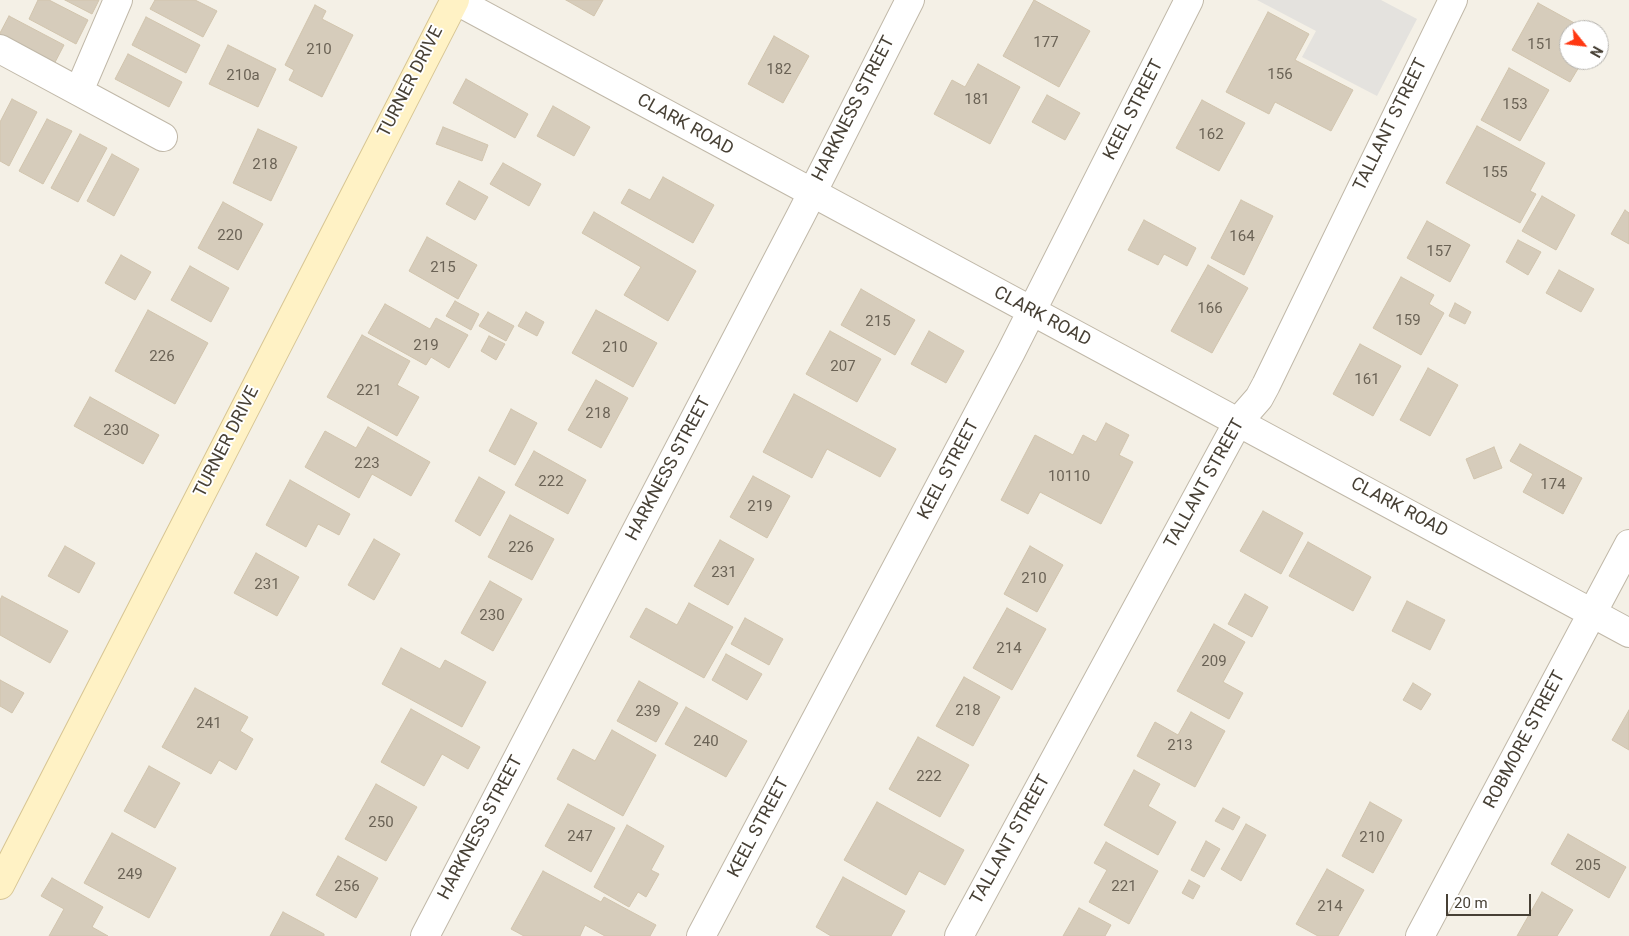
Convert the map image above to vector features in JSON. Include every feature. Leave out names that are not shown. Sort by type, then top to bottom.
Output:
[{"type":"street","points":[[79,91],[118,0]]},
{"type":"street","name":"CLARK ROAD","points":[[455,0],[811,194],[1629,633]]},
{"type":"street","name":"TURNER DRIVE","points":[[0,885],[442,21],[455,0]]},
{"type":"street","name":"HARKNESS STREET","points":[[425,936],[910,0]]},
{"type":"street","name":"KEEL STREET","points":[[701,936],[1032,312],[1189,0]]},
{"type":"street","name":"TALLANT STREET","points":[[959,936],[1238,422],[1259,398],[1266,385],[1453,0]]},
{"type":"street","points":[[0,49],[163,137]]},
{"type":"street","name":"ROBMORE STREET","points":[[1420,936],[1629,544]]},
{"type":"shaded area","points":[[1257,0],[1381,0],[1417,19],[1377,96],[1302,57],[1316,31]]},
{"type":"building","points":[[38,0],[49,0],[88,20],[76,44],[29,19]]},
{"type":"building","points":[[65,0],[99,0],[92,14]]},
{"type":"building","points":[[155,0],[195,0],[217,11],[203,37],[150,9]]},
{"type":"building","points":[[566,0],[603,0],[594,16]]},
{"type":"building","points":[[1034,0],[1090,31],[1059,87],[1003,56]]},
{"type":"building","points":[[1538,3],[1569,20],[1559,20],[1559,70],[1577,70],[1570,82],[1512,50]]},
{"type":"building","points":[[315,5],[326,11],[322,19],[353,35],[322,97],[289,80],[294,70],[285,65]]},
{"type":"building","points":[[1268,12],[1309,34],[1295,60],[1353,90],[1331,131],[1275,102],[1269,114],[1226,92]]},
{"type":"building","points":[[9,16],[64,45],[51,70],[0,44],[0,33]]},
{"type":"building","points":[[146,17],[200,45],[186,73],[132,45]]},
{"type":"building","points":[[774,36],[809,56],[783,103],[748,84]]},
{"type":"building","points":[[228,45],[276,69],[258,107],[209,84]]},
{"type":"building","points":[[128,54],[182,82],[169,107],[115,79]]},
{"type":"building","points":[[978,64],[1020,87],[990,144],[934,114],[952,80],[965,87]]},
{"type":"building","points":[[1509,68],[1549,90],[1520,141],[1481,120]]},
{"type":"building","points":[[466,79],[528,114],[515,138],[453,103]]},
{"type":"building","points":[[1047,95],[1080,113],[1065,140],[1032,122]]},
{"type":"building","points":[[12,99],[37,112],[9,166],[0,161],[0,122]]},
{"type":"building","points":[[1202,100],[1245,123],[1219,171],[1176,148]]},
{"type":"building","points":[[553,106],[590,127],[574,156],[537,136]]},
{"type":"building","points":[[47,119],[72,131],[43,184],[19,171]]},
{"type":"building","points":[[1477,126],[1545,163],[1530,191],[1536,194],[1520,223],[1446,183]]},
{"type":"building","points":[[443,127],[488,145],[482,161],[436,144]]},
{"type":"building","points":[[258,129],[297,147],[271,201],[233,183]]},
{"type":"building","points":[[80,134],[107,148],[78,202],[51,188]]},
{"type":"building","points":[[112,154],[139,169],[114,216],[87,201]]},
{"type":"building","points":[[503,163],[541,184],[529,206],[490,184]]},
{"type":"building","points":[[663,177],[714,205],[693,243],[621,203],[629,189],[650,200]]},
{"type":"building","points":[[459,181],[488,197],[475,220],[446,204]]},
{"type":"building","points":[[1542,196],[1575,215],[1556,250],[1522,231]]},
{"type":"building","points":[[1241,200],[1273,216],[1244,275],[1211,258]]},
{"type":"building","points":[[223,202],[263,224],[238,270],[198,248]]},
{"type":"building","points":[[1625,210],[1629,213],[1629,244],[1611,234]]},
{"type":"building","points":[[594,212],[696,271],[668,321],[624,295],[641,267],[582,233]]},
{"type":"building","points":[[1144,220],[1196,248],[1187,266],[1164,254],[1158,265],[1128,250]]},
{"type":"building","points":[[1427,221],[1470,245],[1450,282],[1407,258]]},
{"type":"building","points":[[427,237],[477,265],[458,299],[409,271]]},
{"type":"building","points":[[1518,240],[1541,252],[1528,275],[1506,262]]},
{"type":"building","points":[[121,255],[151,272],[135,300],[105,283]]},
{"type":"building","points":[[1208,265],[1248,288],[1212,353],[1171,331]]},
{"type":"building","points":[[190,266],[229,288],[211,322],[171,300]]},
{"type":"building","points":[[1559,270],[1594,289],[1581,312],[1546,293]]},
{"type":"building","points":[[1401,277],[1434,295],[1429,304],[1444,313],[1421,355],[1373,328]]},
{"type":"building","points":[[861,289],[915,320],[895,355],[841,325]]},
{"type":"building","points":[[455,301],[479,314],[471,330],[446,316]]},
{"type":"building","points":[[1455,303],[1471,312],[1465,324],[1449,316]]},
{"type":"building","points":[[385,304],[430,329],[436,318],[468,335],[449,368],[431,357],[426,365],[368,333]]},
{"type":"building","points":[[148,310],[208,343],[175,404],[115,371]]},
{"type":"building","points":[[596,310],[657,343],[633,387],[572,353]]},
{"type":"building","points":[[488,312],[514,326],[506,341],[479,326]]},
{"type":"building","points":[[526,312],[544,322],[537,336],[518,326]]},
{"type":"building","points":[[830,331],[881,359],[857,402],[806,374]]},
{"type":"building","points":[[929,331],[964,351],[946,383],[911,364]]},
{"type":"building","points":[[362,335],[410,361],[397,385],[419,397],[397,436],[327,397]]},
{"type":"building","points":[[489,336],[505,344],[496,360],[481,351]]},
{"type":"building","points":[[1360,344],[1401,366],[1373,416],[1333,394]]},
{"type":"building","points":[[1428,368],[1458,385],[1430,436],[1400,420]]},
{"type":"building","points":[[596,380],[628,398],[601,448],[568,430]]},
{"type":"building","points":[[794,394],[896,449],[880,477],[827,449],[812,478],[763,452]]},
{"type":"building","points":[[90,397],[159,435],[143,464],[74,426]]},
{"type":"building","points":[[511,409],[537,423],[515,465],[489,451]]},
{"type":"building","points":[[1106,423],[1129,435],[1119,455],[1133,462],[1101,524],[1040,492],[1028,514],[1001,500],[1035,435],[1073,455],[1083,435],[1096,442]]},
{"type":"building","points":[[368,427],[430,462],[411,496],[372,474],[359,498],[305,467],[325,431],[356,448]]},
{"type":"building","points":[[1520,444],[1582,478],[1563,514],[1523,492],[1533,474],[1510,461]]},
{"type":"building","points":[[1494,447],[1502,468],[1474,479],[1466,459]]},
{"type":"building","points":[[534,451],[586,480],[568,514],[515,485]]},
{"type":"building","points":[[753,476],[790,496],[767,538],[730,517]]},
{"type":"building","points":[[479,477],[505,492],[480,536],[455,521]]},
{"type":"building","points":[[290,480],[350,514],[339,535],[318,524],[306,547],[266,525]]},
{"type":"building","points":[[1263,511],[1303,533],[1281,574],[1240,551]]},
{"type":"building","points":[[510,515],[554,539],[532,580],[488,557]]},
{"type":"building","points":[[374,539],[400,554],[374,600],[348,585]]},
{"type":"building","points":[[720,540],[754,559],[728,605],[694,586]]},
{"type":"building","points":[[1308,542],[1371,577],[1353,611],[1289,576]]},
{"type":"building","points":[[65,546],[95,563],[79,593],[48,576]]},
{"type":"building","points":[[1030,546],[1063,565],[1037,612],[1004,594]]},
{"type":"building","points":[[256,553],[299,577],[277,616],[234,593]]},
{"type":"building","points":[[490,581],[522,599],[493,651],[461,633]]},
{"type":"building","points":[[1245,594],[1268,607],[1252,637],[1228,624]]},
{"type":"building","points":[[2,596],[68,631],[50,663],[0,635],[0,600]]},
{"type":"building","points":[[1407,601],[1445,620],[1430,650],[1392,631]]},
{"type":"building","points":[[689,603],[733,627],[704,678],[630,637],[646,608],[677,625]]},
{"type":"building","points":[[1007,608],[1046,629],[1012,690],[973,668]]},
{"type":"building","points":[[745,618],[783,639],[769,665],[731,644]]},
{"type":"building","points":[[1214,624],[1245,642],[1223,682],[1243,693],[1229,719],[1177,691]]},
{"type":"building","points":[[401,648],[440,669],[445,660],[486,682],[462,727],[382,684]]},
{"type":"building","points":[[726,654],[762,674],[747,700],[712,680]]},
{"type":"building","points":[[964,677],[1000,697],[973,746],[936,726]]},
{"type":"building","points":[[0,680],[24,693],[12,713],[0,706]]},
{"type":"building","points":[[639,681],[678,703],[656,742],[617,721]]},
{"type":"building","points":[[1413,683],[1431,694],[1421,710],[1403,700]]},
{"type":"building","points":[[195,688],[248,717],[240,731],[253,739],[236,770],[219,760],[211,774],[162,747]]},
{"type":"building","points":[[686,707],[747,741],[726,777],[665,744]]},
{"type":"building","points":[[411,709],[480,747],[468,769],[442,754],[424,786],[381,762]]},
{"type":"building","points":[[1629,710],[1629,750],[1612,740]]},
{"type":"building","points":[[1191,712],[1225,731],[1195,787],[1137,756],[1155,722],[1178,735]]},
{"type":"building","points":[[612,730],[656,755],[623,816],[557,779],[573,749],[595,761]]},
{"type":"building","points":[[918,737],[969,765],[940,817],[889,789]]},
{"type":"building","points":[[149,766],[180,783],[155,828],[124,811]]},
{"type":"building","points":[[1134,770],[1160,784],[1148,806],[1176,822],[1158,855],[1104,825]]},
{"type":"building","points":[[376,784],[417,807],[386,861],[345,839]]},
{"type":"building","points":[[877,802],[964,850],[945,885],[919,871],[906,895],[844,860]]},
{"type":"building","points":[[1370,802],[1402,820],[1373,873],[1342,856]]},
{"type":"building","points":[[568,804],[615,828],[591,872],[545,846]]},
{"type":"building","points":[[1223,808],[1240,817],[1233,830],[1215,821]]},
{"type":"building","points":[[1246,824],[1266,835],[1241,881],[1221,869]]},
{"type":"building","points":[[627,825],[664,846],[651,870],[659,874],[646,897],[638,892],[629,907],[594,887]]},
{"type":"building","points":[[112,833],[176,868],[149,918],[84,883]]},
{"type":"building","points":[[1568,834],[1626,867],[1609,898],[1551,864]]},
{"type":"building","points":[[1206,841],[1220,849],[1204,877],[1191,870]]},
{"type":"building","points":[[1106,842],[1158,871],[1129,924],[1089,902],[1107,870],[1094,863]]},
{"type":"building","points":[[338,856],[378,878],[356,918],[316,895]]},
{"type":"building","points":[[1327,869],[1364,890],[1338,936],[1318,936],[1296,924]]},
{"type":"building","points":[[543,871],[601,902],[604,897],[656,925],[650,936],[605,936],[585,925],[580,936],[524,936],[511,929]]},
{"type":"building","points":[[843,877],[905,911],[891,936],[831,936],[816,927]]},
{"type":"building","points":[[52,878],[103,907],[92,927],[108,936],[49,936],[64,909],[41,896]]},
{"type":"building","points":[[1189,880],[1200,886],[1193,899],[1182,893]]},
{"type":"building","points":[[1542,892],[1573,910],[1557,936],[1517,936]]},
{"type":"building","points":[[1079,908],[1111,925],[1105,936],[1063,936]]},
{"type":"building","points":[[283,912],[324,934],[324,936],[270,936]]}]
